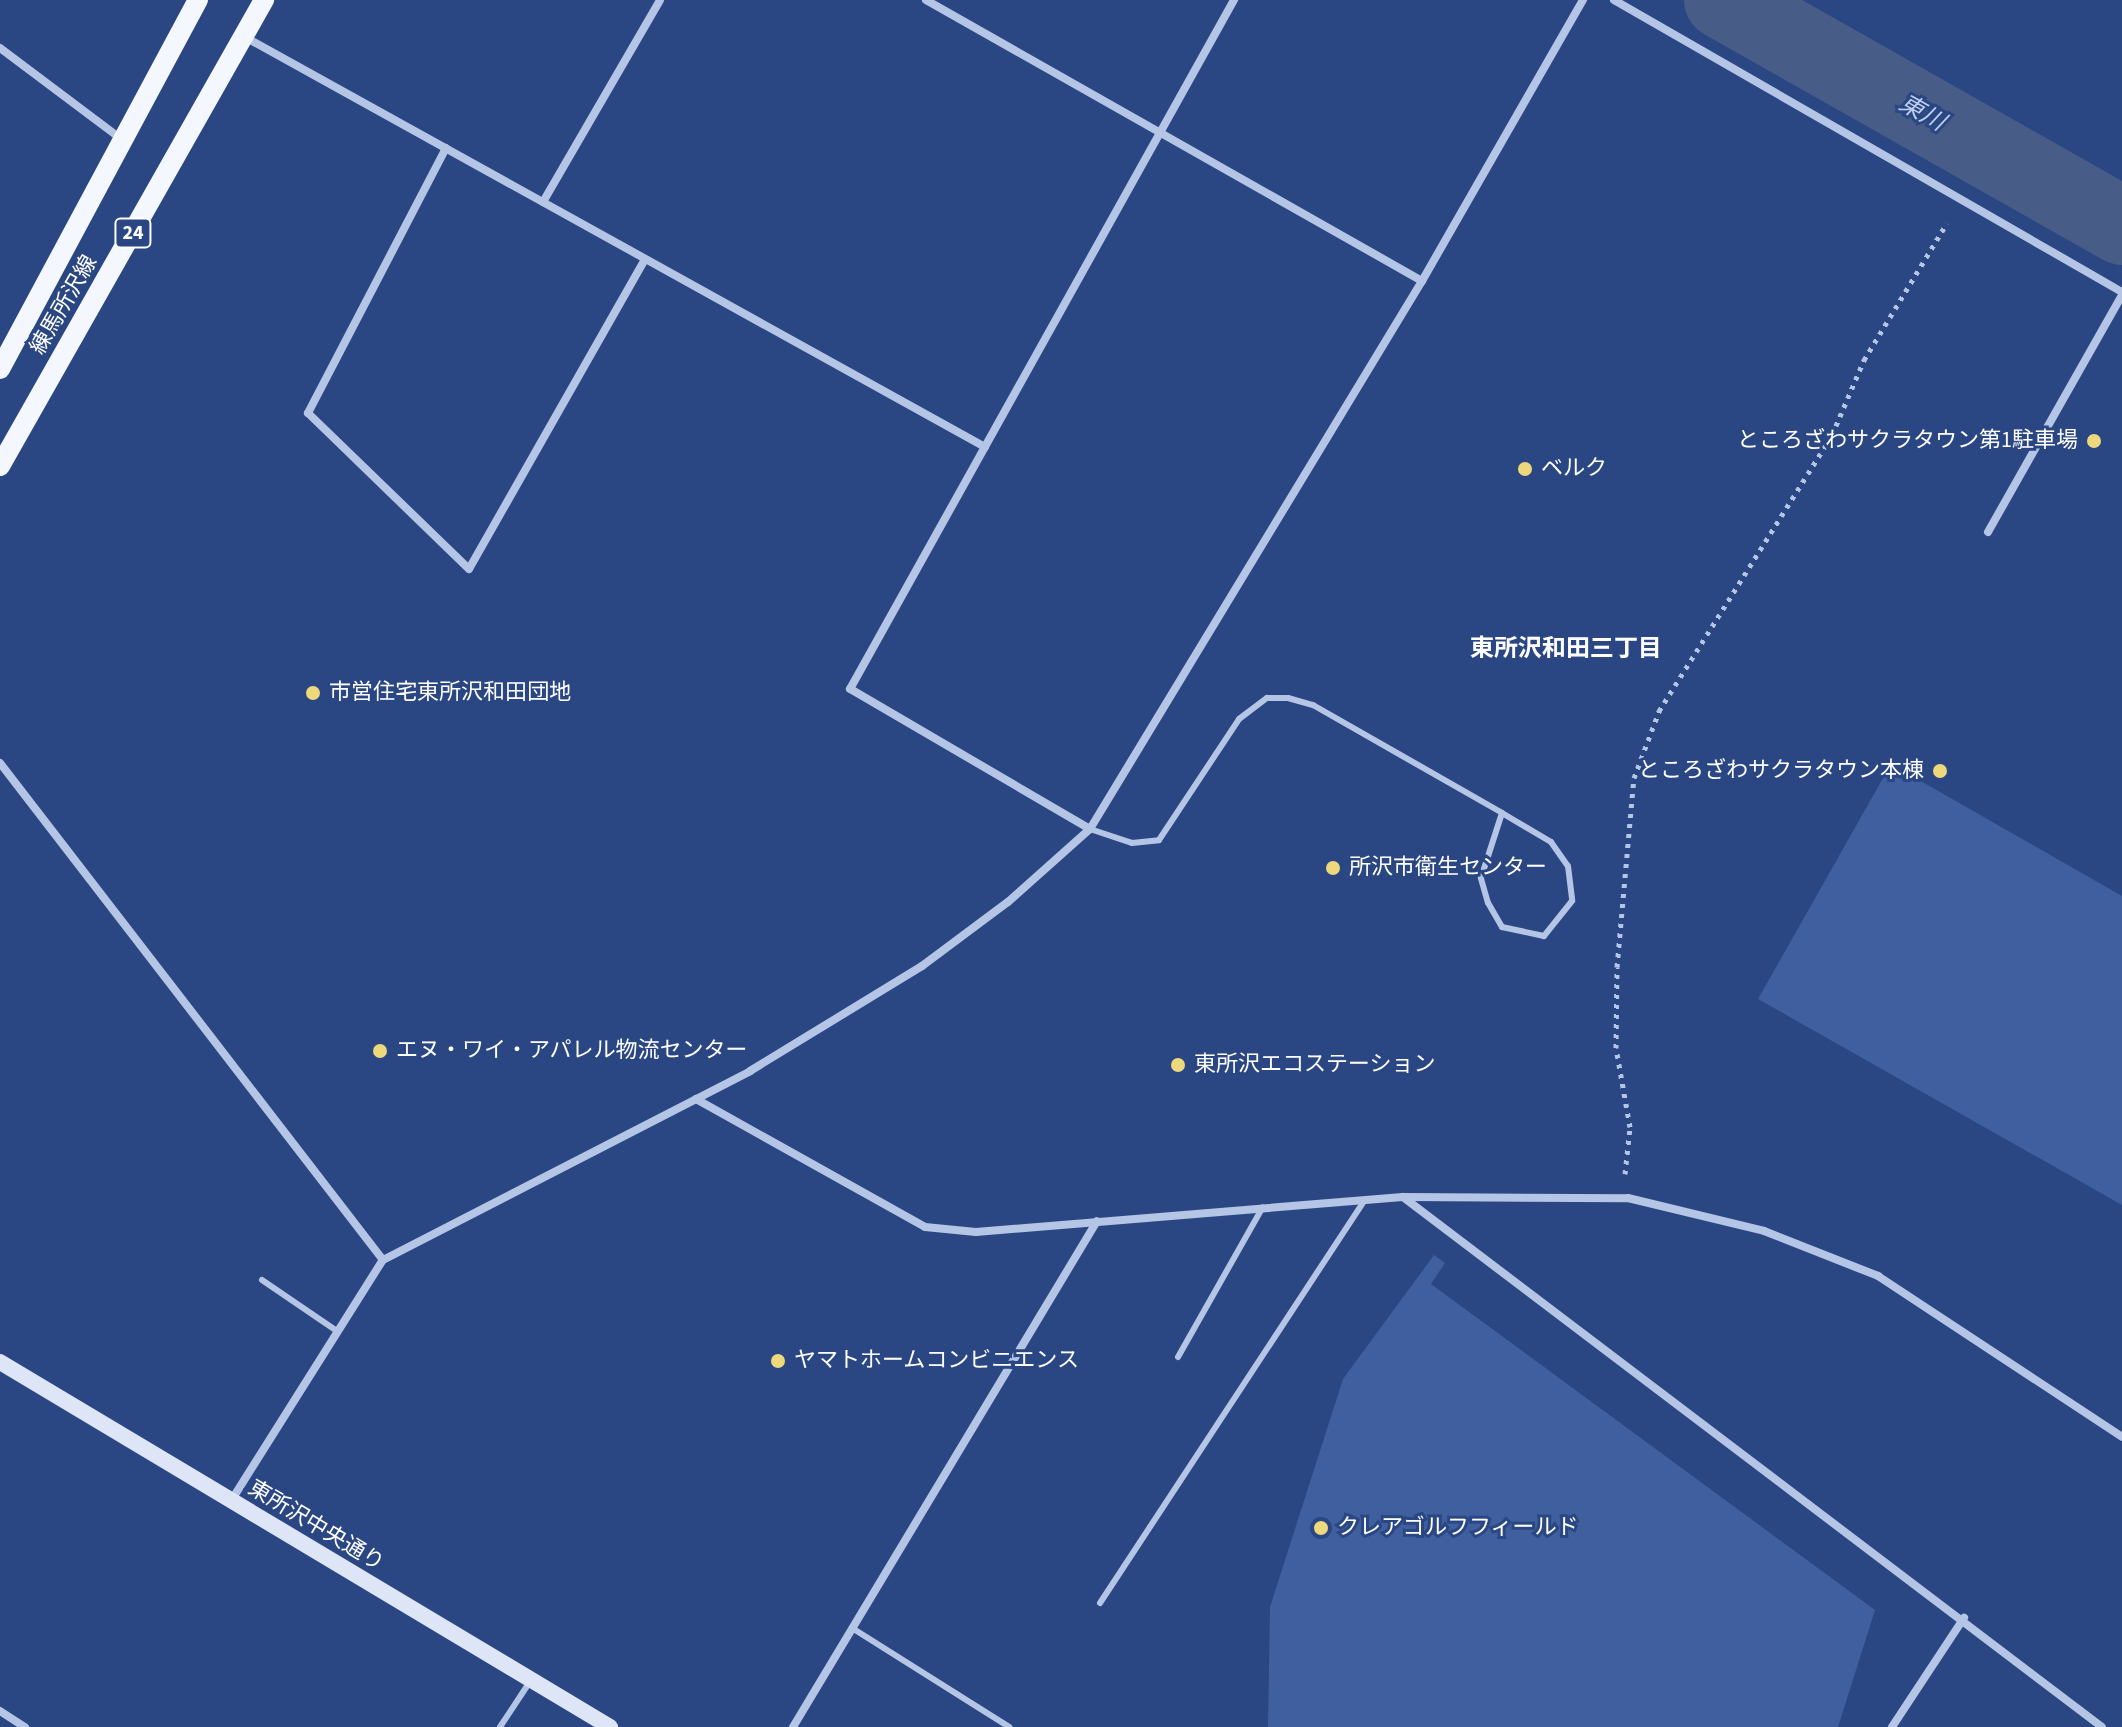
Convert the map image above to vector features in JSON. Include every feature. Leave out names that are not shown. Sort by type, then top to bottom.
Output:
[{"type":"main road","name":"練馬所沢線","points":[[2,362],[198,0]]},
{"type":"main road","name":"練馬所沢線","points":[[0,466],[264,0]]},
{"type":"street","points":[[543,202],[660,0]]},
{"type":"street","points":[[926,0],[1422,281]]},
{"type":"street","points":[[1090,829],[850,689],[1234,0]]},
{"type":"street","points":[[231,1501],[383,1260],[696,1099],[922,966],[1008,902],[1090,829],[1422,281],[1583,0]]},
{"type":"street","points":[[1614,0],[1963,198],[2122,294],[1988,532]]},
{"type":"street","points":[[244,37],[985,447]]},
{"type":"street","points":[[0,48],[121,139]]},
{"type":"street","points":[[446,148],[308,413],[469,569],[645,259]]},
{"type":"street","points":[[0,763],[383,1260]]},
{"type":"street","points":[[696,1099],[925,1227],[976,1232],[1403,1197],[1617,1198],[1764,1231],[1878,1276],[2122,1437]]},
{"type":"street","points":[[1403,1197],[1964,1618],[2102,1727]]},
{"type":"street","points":[[793,1727],[1097,1221]]},
{"type":"street","name":"東所沢中央通り","points":[[0,1362],[610,1727]]},
{"type":"street","points":[[1892,1727],[1964,1618]]},
{"type":"street","points":[[0,1711],[25,1727]]},
{"type":"lane","points":[[1090,829],[1132,843],[1159,840],[1239,719],[1267,698],[1313,705],[1502,813],[1551,842],[1568,866],[1572,901],[1544,936],[1502,927],[1488,903],[1481,878],[1502,813]]},
{"type":"lane","points":[[1100,1603],[1365,1199]]},
{"type":"lane","points":[[1178,1357],[1263,1207]]},
{"type":"lane","points":[[262,1280],[337,1331]]},
{"type":"lane","points":[[852,1628],[1009,1727]]},
{"type":"lane","points":[[500,1727],[531,1680]]},
{"type":"path","points":[[1617,1198],[1630,1127],[1616,1048],[1617,967],[1634,778],[1659,711],[1832,435],[1864,360],[1963,198]]},
{"type":"shaded area","points":[[1891,764],[2122,896],[2122,1205],[1758,999]]},
{"type":"shaded area","points":[[1434,1255],[1445,1263],[1431,1284],[1875,1610],[1838,1727],[1268,1727],[1270,1607],[1343,1379]]},
{"type":"waterway","name":"東川","points":[[1723,0],[2122,226]]},
{"type":"place","name":"ところざわサクラタウン第1駐車場","points":[[2094,441]]},
{"type":"place","name":"ベルク","points":[[1525,469]]},
{"type":"place","name":"市営住宅東所沢和田団地","points":[[313,693]]},
{"type":"place","name":"ところざわサクラタウン本棟","points":[[1940,771]]},
{"type":"place","name":"所沢市衛生センター","points":[[1333,868]]},
{"type":"place","name":"エヌ・ワイ・アパレル物流センター","points":[[380,1051]]},
{"type":"place","name":"東所沢エコステーション","points":[[1178,1065]]},
{"type":"place","name":"ヤマトホームコンビニエンス","points":[[778,1361]]},
{"type":"place","name":"クレアゴルフフィールド","points":[[1321,1528]]},
{"type":"district","name":"東所沢和田三丁目","points":[[1566,649]]}]
